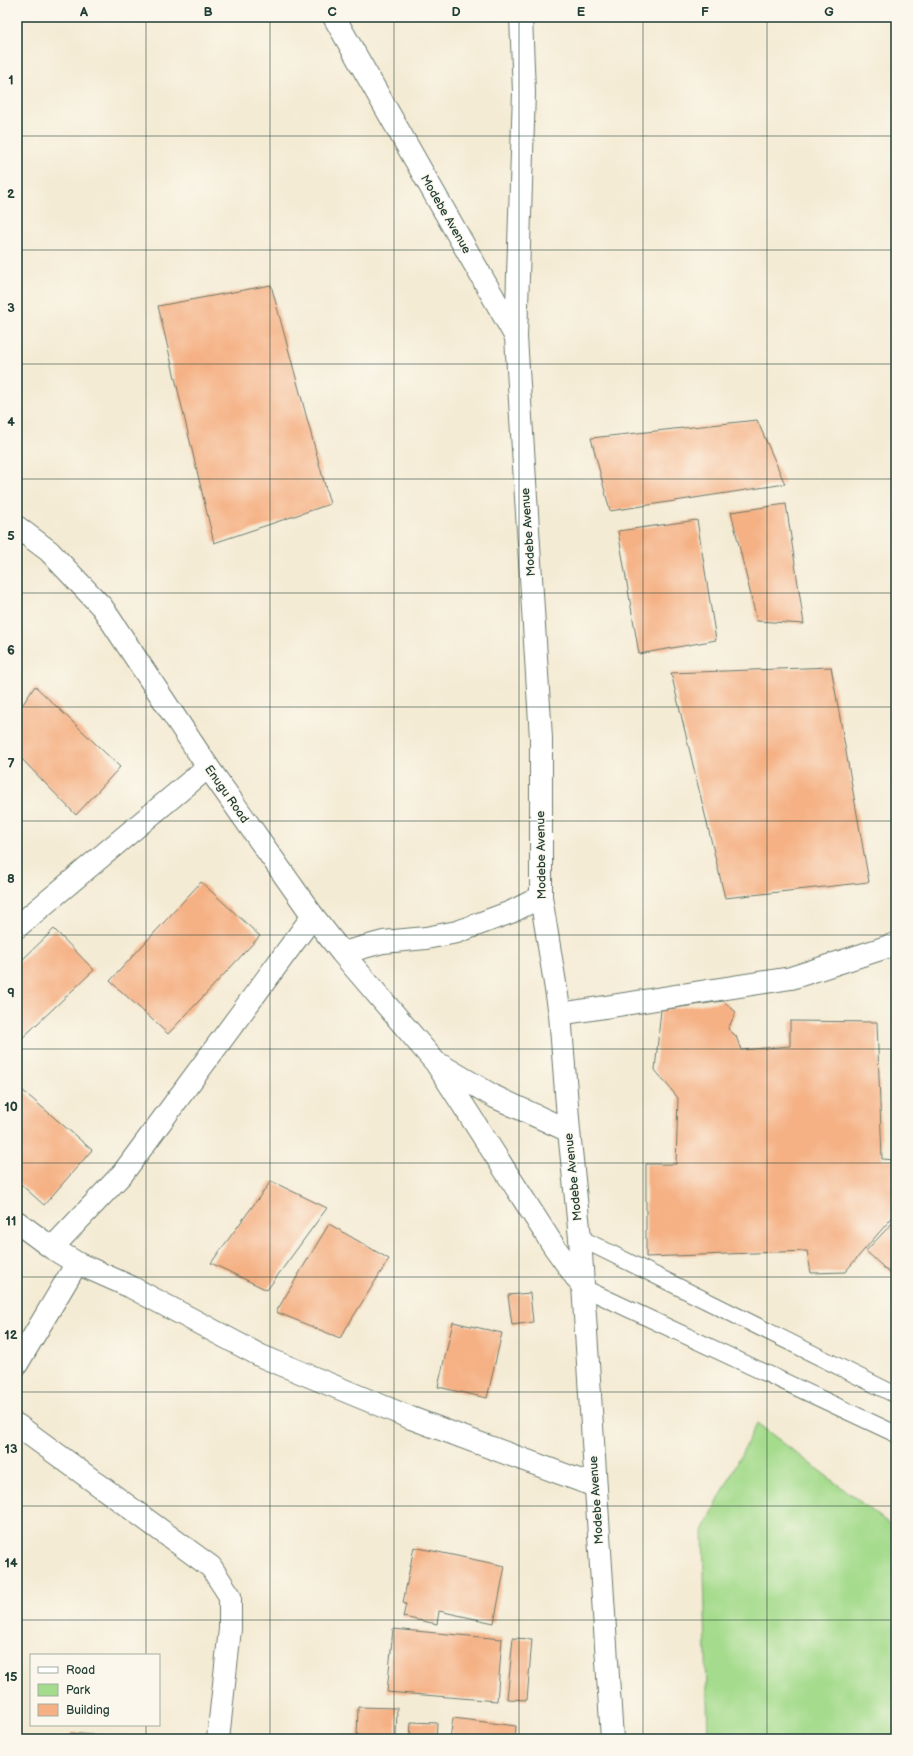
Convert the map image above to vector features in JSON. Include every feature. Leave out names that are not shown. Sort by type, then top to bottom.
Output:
[{"type":"street","name":"Modebe Avenue","points":[[334,17],[516,337],[540,738],[541,897],[560,1014],[569,1131],[580,1238],[612,1739]]},
{"type":"street","points":[[516,337],[524,92],[521,17]]},
{"type":"street","name":"Enugu Road","points":[[17,527],[49,551],[102,607],[208,767],[313,916],[436,1062]]},
{"type":"street","points":[[17,927],[208,767]]},
{"type":"street","points":[[342,952],[383,942],[426,938],[457,932],[511,912],[541,897]]},
{"type":"street","points":[[52,1248],[123,1173],[313,916]]},
{"type":"street","points":[[560,1014],[790,978],[896,944]]},
{"type":"street","points":[[436,1062],[495,1097],[569,1131]]},
{"type":"street","points":[[436,1062],[553,1245],[584,1288]]},
{"type":"street","points":[[17,1222],[52,1248],[77,1263],[131,1287],[262,1356],[411,1418],[595,1486]]},
{"type":"street","points":[[17,1364],[77,1263]]},
{"type":"street","points":[[17,1425],[211,1567],[230,1596],[230,1629],[218,1739]]},
{"type":"lane","points":[[580,1238],[896,1395]]},
{"type":"lane","points":[[584,1288],[896,1434]]},
{"type":"green space","points":[[757,1423],[896,1529],[896,1739],[708,1739],[703,1531]]},
{"type":"building","points":[[271,285],[330,504],[214,543],[158,306]]},
{"type":"building","points":[[757,420],[785,484],[610,511],[591,438]]},
{"type":"building","points":[[786,504],[804,624],[757,621],[731,512]]},
{"type":"building","points":[[697,520],[716,640],[639,654],[618,531]]},
{"type":"building","points":[[831,667],[869,882],[725,898],[671,673]]},
{"type":"building","points":[[35,686],[120,767],[76,815],[17,754],[17,713]]},
{"type":"building","points":[[201,882],[260,936],[168,1034],[110,981]]},
{"type":"building","points":[[54,929],[94,970],[17,1043],[17,965]]},
{"type":"building","points":[[723,1001],[736,1012],[728,1029],[736,1036],[741,1050],[790,1046],[790,1021],[877,1022],[882,1159],[896,1160],[896,1213],[845,1272],[811,1273],[807,1251],[646,1257],[646,1164],[676,1164],[678,1098],[655,1070],[661,1010]]},
{"type":"building","points":[[22,1090],[92,1150],[44,1205],[17,1181],[17,1096]]},
{"type":"building","points":[[271,1181],[327,1208],[267,1290],[211,1263]]},
{"type":"building","points":[[896,1219],[896,1279],[866,1251]]},
{"type":"building","points":[[329,1224],[389,1259],[340,1338],[276,1312]]},
{"type":"building","points":[[530,1293],[533,1322],[512,1325],[508,1295]]},
{"type":"building","points":[[453,1322],[502,1333],[487,1398],[438,1387]]},
{"type":"building","points":[[414,1547],[505,1566],[494,1623],[439,1611],[437,1624],[403,1617],[406,1604],[403,1603]]},
{"type":"building","points":[[393,1629],[502,1639],[497,1701],[387,1692]]},
{"type":"building","points":[[513,1638],[532,1639],[527,1700],[507,1699]]},
{"type":"building","points":[[358,1707],[397,1708],[396,1739],[357,1739]]},
{"type":"building","points":[[453,1718],[516,1726],[515,1739],[450,1739]]},
{"type":"building","points":[[411,1722],[437,1723],[436,1739],[410,1739]]},
{"type":"building","points":[[71,1733],[127,1738],[127,1739],[70,1739]]}]
